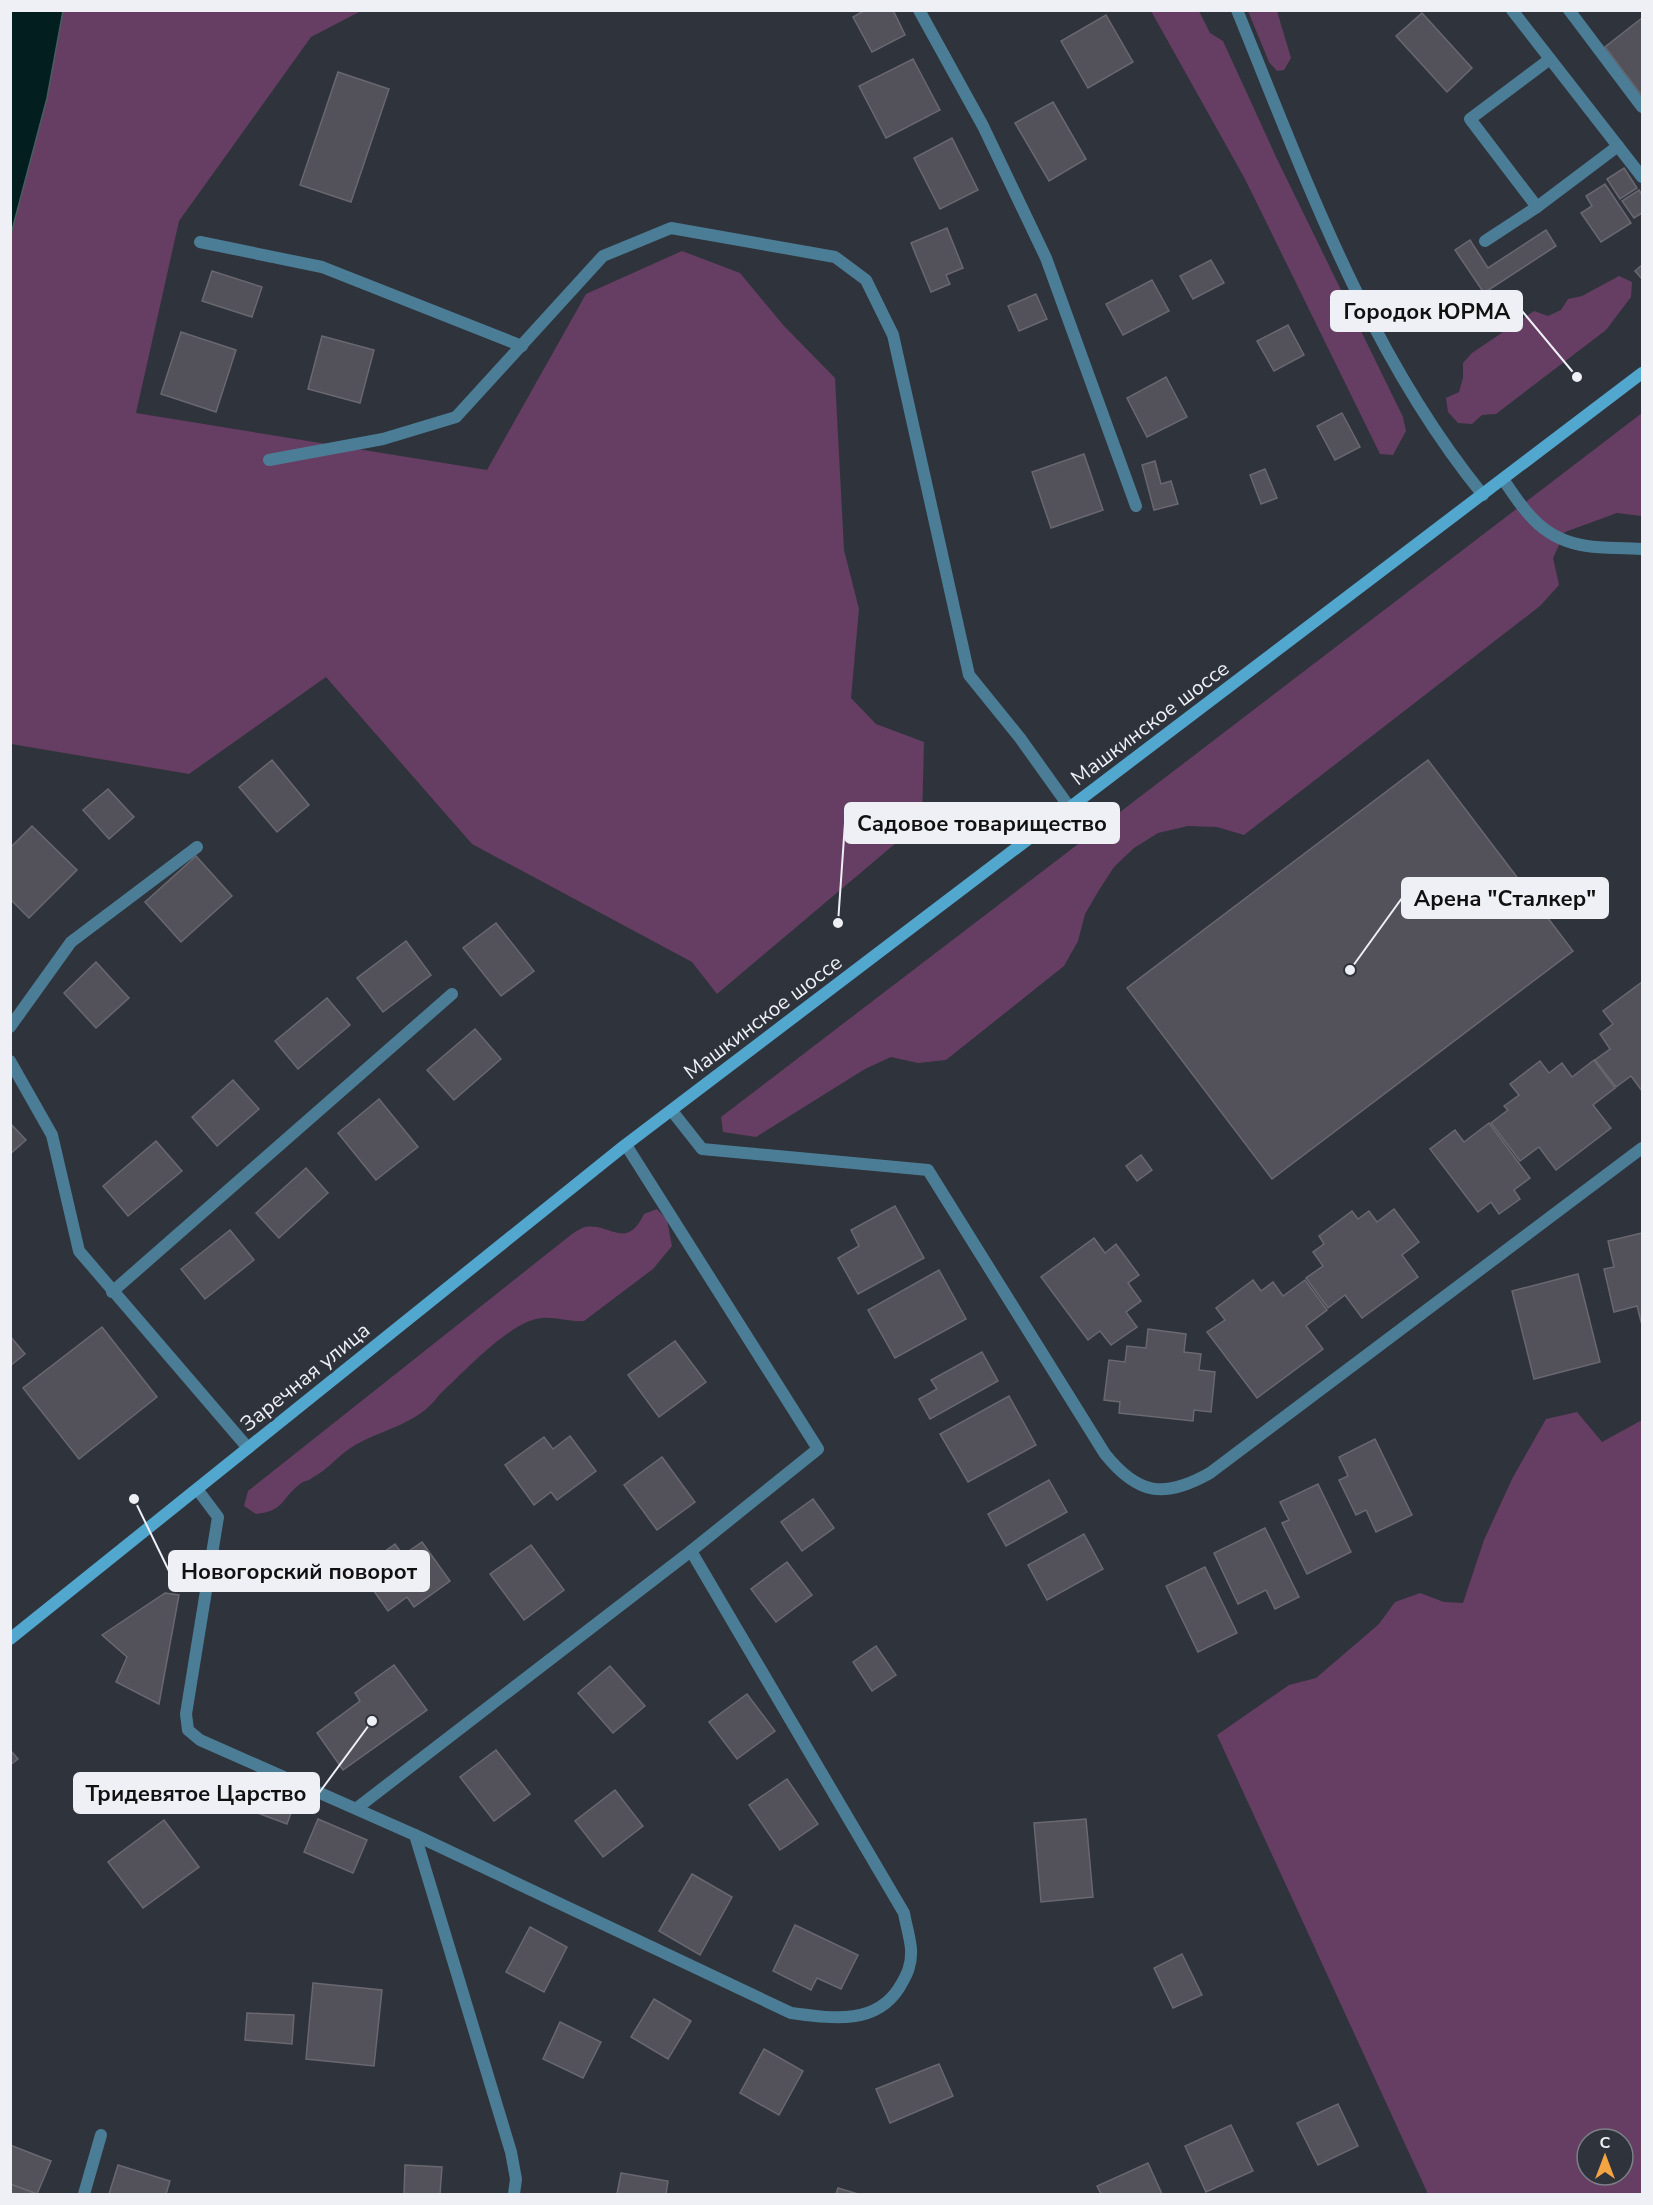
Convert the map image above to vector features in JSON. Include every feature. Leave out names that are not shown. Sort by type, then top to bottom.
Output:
[{"type":"main road","name":"Машкинское шоссе","points":[[625,1145],[1642,373]]},
{"type":"main road","name":"Заречная улица","points":[[10,1639],[625,1145]]},
{"type":"street","points":[[919,10],[983,126],[1046,258],[1136,506]]},
{"type":"street","points":[[1237,10],[1331,235],[1370,320],[1453,458],[1483,495]]},
{"type":"street","points":[[1512,10],[1642,177]]},
{"type":"street","points":[[1569,10],[1642,107]]},
{"type":"street","points":[[1537,207],[1470,119],[1550,58]]},
{"type":"street","points":[[1485,241],[1537,207],[1618,146]]},
{"type":"street","points":[[269,460],[383,439],[456,417],[603,256],[671,228],[834,257],[866,280],[893,335],[969,675],[1020,738],[1070,808]]},
{"type":"street","points":[[200,242],[322,267],[522,346]]},
{"type":"street","points":[[1503,479],[1531,520],[1549,534],[1585,546],[1642,549]]},
{"type":"street","points":[[10,1027],[70,942],[197,847]]},
{"type":"street","points":[[112,1292],[452,994]]},
{"type":"street","points":[[10,1061],[52,1135],[79,1251],[248,1448]]},
{"type":"street","points":[[672,1111],[702,1149],[928,1170],[1105,1454],[1120,1473],[1137,1486],[1159,1489],[1188,1486],[1210,1473],[1642,1148]]},
{"type":"street","points":[[357,1808],[691,1551],[818,1449],[625,1145]]},
{"type":"street","points":[[198,1489],[218,1517],[186,1714],[188,1730],[200,1740],[415,1834],[791,2013],[838,2019],[873,2012],[890,2001],[910,1972],[911,1950],[904,1913],[691,1551]]},
{"type":"street","points":[[415,1834],[511,2152],[516,2179],[514,2194]]},
{"type":"street","points":[[84,2194],[101,2135]]},
{"type":"shaded area","points":[[11,10],[63,11],[47,98],[11,234]]},
{"type":"shaded area","points":[[63,11],[359,12],[311,37],[179,221],[136,413],[487,470],[586,294],[682,251],[740,273],[784,326],[835,378],[844,550],[859,609],[851,698],[876,724],[924,742],[922,821],[717,994],[692,962],[472,844],[326,677],[189,774],[11,744],[11,234],[47,98]]},
{"type":"shaded area","points":[[1151,11],[1199,11],[1210,33],[1223,41],[1277,159],[1403,417],[1406,431],[1393,455],[1380,454],[1245,179]]},
{"type":"shaded area","points":[[1248,11],[1277,11],[1291,58],[1284,70],[1277,71],[1269,62]]},
{"type":"shaded area","points":[[1619,276],[1632,282],[1631,297],[1606,330],[1496,414],[1482,415],[1472,424],[1458,423],[1448,412],[1446,398],[1459,392],[1463,378],[1463,363],[1472,353],[1534,311],[1548,316],[1561,310],[1568,299],[1582,296]]},
{"type":"shaded area","points":[[1642,413],[1642,516],[1617,513],[1565,532],[1553,558],[1559,585],[1540,606],[1244,835],[1217,827],[1188,826],[1158,833],[1134,848],[1114,867],[1099,890],[1085,914],[1078,941],[1064,966],[946,1060],[918,1063],[891,1057],[865,1069],[756,1137],[723,1132],[721,1117]]},
{"type":"shaded area","points":[[657,1209],[667,1220],[672,1246],[653,1269],[584,1321],[542,1318],[516,1328],[488,1349],[421,1413],[351,1448],[318,1474],[300,1484],[272,1510],[256,1514],[244,1506],[248,1491],[572,1234],[583,1228],[594,1227],[618,1233],[631,1231],[644,1214]]},
{"type":"shaded area","points":[[1577,1412],[1602,1442],[1642,1420],[1642,2194],[1428,2194],[1217,1735],[1289,1685],[1316,1678],[1379,1624],[1395,1602],[1420,1593],[1444,1602],[1463,1603],[1484,1540],[1513,1477],[1546,1419]]},
{"type":"building","points":[[865,10],[893,10],[905,35],[872,52],[853,17]]},
{"type":"building","points":[[1422,13],[1472,68],[1447,92],[1396,36]]},
{"type":"building","points":[[1106,15],[1133,62],[1088,88],[1061,41]]},
{"type":"building","points":[[1642,18],[1642,96],[1605,47]]},
{"type":"building","points":[[913,59],[940,110],[886,138],[859,86]]},
{"type":"building","points":[[338,72],[389,89],[351,202],[300,185]]},
{"type":"building","points":[[1053,102],[1086,159],[1049,181],[1015,123]]},
{"type":"building","points":[[952,138],[978,190],[940,209],[914,158]]},
{"type":"building","points":[[1624,168],[1637,188],[1620,199],[1607,179]]},
{"type":"building","points":[[1605,184],[1631,223],[1601,242],[1581,213],[1592,206],[1586,196]]},
{"type":"building","points":[[1639,190],[1642,195],[1642,213],[1634,218],[1622,201]]},
{"type":"building","points":[[947,228],[963,268],[946,275],[950,284],[931,292],[911,243]]},
{"type":"building","points":[[1546,230],[1556,246],[1484,293],[1455,250],[1470,240],[1488,268]]},
{"type":"building","points":[[1211,260],[1224,283],[1193,299],[1180,276]]},
{"type":"building","points":[[1642,265],[1642,279],[1635,271]]},
{"type":"building","points":[[212,271],[262,287],[252,317],[202,301]]},
{"type":"building","points":[[1152,280],[1169,311],[1123,335],[1106,304]]},
{"type":"building","points":[[1036,294],[1047,319],[1019,331],[1008,306]]},
{"type":"building","points":[[1288,325],[1304,355],[1274,371],[1257,341]]},
{"type":"building","points":[[181,332],[236,350],[216,412],[161,394]]},
{"type":"building","points":[[322,336],[374,350],[360,403],[308,389]]},
{"type":"building","points":[[1166,377],[1187,417],[1147,437],[1127,398]]},
{"type":"building","points":[[1342,413],[1360,447],[1335,460],[1317,426]]},
{"type":"building","points":[[1084,454],[1103,510],[1051,528],[1032,472]]},
{"type":"building","points":[[1155,461],[1161,484],[1171,481],[1178,504],[1154,510],[1142,465]]},
{"type":"building","points":[[1265,469],[1277,498],[1261,504],[1250,475]]},
{"type":"building","points":[[272,760],[309,805],[277,832],[239,787]]},
{"type":"building","points":[[1428,760],[1573,951],[1272,1179],[1127,988]]},
{"type":"building","points":[[108,789],[134,817],[109,839],[83,810]]},
{"type":"building","points":[[32,826],[77,870],[29,918],[10,899],[10,848]]},
{"type":"building","points":[[196,856],[232,896],[181,942],[145,902]]},
{"type":"building","points":[[496,923],[534,971],[501,996],[463,948]]},
{"type":"building","points":[[406,941],[431,975],[383,1012],[357,978]]},
{"type":"building","points":[[96,962],[129,998],[96,1028],[64,993]]},
{"type":"building","points":[[1642,982],[1642,1091],[1631,1076],[1616,1087],[1595,1060],[1610,1049],[1600,1034],[1613,1024],[1603,1011]]},
{"type":"building","points":[[327,998],[350,1025],[298,1069],[275,1041]]},
{"type":"building","points":[[475,1029],[501,1059],[454,1100],[427,1070]]},
{"type":"building","points":[[1594,1060],[1615,1088],[1593,1105],[1611,1128],[1556,1170],[1539,1147],[1520,1161],[1491,1123],[1508,1110],[1504,1106],[1519,1095],[1510,1084],[1540,1061],[1549,1073],[1562,1063],[1572,1077]]},
{"type":"building","points":[[233,1080],[259,1109],[217,1146],[192,1117]]},
{"type":"building","points":[[379,1099],[418,1147],[376,1180],[338,1133]]},
{"type":"building","points":[[10,1123],[26,1140],[10,1154]]},
{"type":"building","points":[[1489,1123],[1530,1178],[1514,1190],[1520,1199],[1499,1214],[1491,1202],[1478,1212],[1430,1149],[1455,1130],[1464,1142]]},
{"type":"building","points":[[156,1141],[182,1171],[128,1216],[103,1186]]},
{"type":"building","points":[[1141,1155],[1152,1170],[1137,1181],[1126,1166]]},
{"type":"building","points":[[306,1168],[328,1193],[279,1238],[256,1213]]},
{"type":"building","points":[[895,1206],[924,1258],[858,1294],[838,1258],[859,1246],[851,1230]]},
{"type":"building","points":[[1394,1209],[1419,1242],[1402,1255],[1418,1277],[1362,1318],[1345,1295],[1328,1308],[1306,1278],[1323,1266],[1313,1252],[1324,1244],[1319,1236],[1352,1211],[1358,1219],[1369,1211],[1377,1222]]},
{"type":"building","points":[[230,1230],[254,1260],[205,1299],[181,1269]]},
{"type":"building","points":[[1642,1233],[1642,1325],[1637,1306],[1614,1312],[1604,1269],[1614,1267],[1608,1241]]},
{"type":"building","points":[[1094,1238],[1105,1253],[1116,1244],[1139,1275],[1128,1283],[1141,1301],[1126,1312],[1137,1327],[1111,1345],[1100,1331],[1088,1340],[1041,1277]]},
{"type":"building","points":[[939,1270],[966,1319],[895,1358],[868,1310]]},
{"type":"building","points":[[1578,1274],[1600,1362],[1534,1379],[1512,1291]]},
{"type":"building","points":[[1253,1280],[1261,1291],[1273,1282],[1283,1296],[1305,1280],[1327,1310],[1306,1326],[1323,1349],[1257,1398],[1207,1332],[1225,1320],[1216,1308]]},
{"type":"building","points":[[102,1327],[157,1397],[79,1459],[23,1388]]},
{"type":"building","points":[[1148,1329],[1186,1334],[1184,1352],[1201,1354],[1199,1370],[1215,1372],[1211,1412],[1194,1410],[1193,1421],[1119,1413],[1120,1402],[1104,1400],[1109,1360],[1125,1362],[1127,1346],[1146,1348]]},
{"type":"building","points":[[10,1336],[25,1354],[10,1366]]},
{"type":"building","points":[[675,1341],[706,1382],[659,1417],[628,1375]]},
{"type":"building","points":[[982,1352],[998,1381],[930,1419],[919,1399],[937,1389],[931,1380]]},
{"type":"building","points":[[1009,1396],[1036,1445],[968,1482],[940,1434]]},
{"type":"building","points":[[570,1436],[596,1471],[557,1500],[551,1492],[534,1505],[505,1465],[544,1437],[553,1449]]},
{"type":"building","points":[[1375,1439],[1412,1515],[1376,1532],[1366,1510],[1356,1515],[1339,1480],[1348,1476],[1339,1457]]},
{"type":"building","points":[[662,1457],[695,1502],[657,1530],[624,1485]]},
{"type":"building","points":[[1049,1480],[1067,1512],[1006,1546],[988,1514]]},
{"type":"building","points":[[1318,1484],[1351,1552],[1307,1574],[1282,1523],[1289,1520],[1280,1502]]},
{"type":"building","points":[[813,1499],[834,1528],[802,1551],[781,1522]]},
{"type":"building","points":[[1265,1528],[1299,1597],[1275,1609],[1266,1590],[1238,1604],[1214,1553]]},
{"type":"building","points":[[1084,1534],[1103,1569],[1047,1600],[1028,1565]]},
{"type":"building","points":[[422,1542],[450,1581],[414,1607],[407,1597],[388,1611],[359,1570],[395,1544],[403,1555]]},
{"type":"building","points":[[531,1545],[564,1590],[524,1620],[490,1574]]},
{"type":"building","points":[[787,1562],[812,1595],[776,1622],[751,1589]]},
{"type":"building","points":[[1205,1567],[1237,1633],[1198,1652],[1166,1586]]},
{"type":"building","points":[[165,1593],[179,1595],[159,1704],[116,1682],[127,1657],[102,1635]]},
{"type":"building","points":[[876,1646],[896,1675],[872,1691],[853,1662]]},
{"type":"building","points":[[394,1665],[427,1710],[343,1770],[317,1733],[360,1701],[355,1693]]},
{"type":"building","points":[[610,1666],[645,1706],[613,1733],[578,1693]]},
{"type":"building","points":[[747,1694],[775,1731],[737,1759],[709,1722]]},
{"type":"building","points":[[10,1750],[18,1759],[10,1765]]},
{"type":"building","points":[[496,1750],[530,1794],[494,1821],[460,1777]]},
{"type":"building","points":[[787,1779],[818,1824],[780,1850],[749,1805]]},
{"type":"building","points":[[257,1782],[297,1796],[287,1824],[247,1809]]},
{"type":"building","points":[[615,1790],[643,1826],[603,1857],[575,1821]]},
{"type":"building","points":[[318,1819],[367,1840],[353,1873],[304,1852]]},
{"type":"building","points":[[1086,1819],[1093,1897],[1041,1902],[1034,1823]]},
{"type":"building","points":[[164,1820],[199,1867],[143,1908],[108,1862]]},
{"type":"building","points":[[692,1874],[732,1897],[700,1955],[659,1931]]},
{"type":"building","points":[[795,1925],[858,1955],[841,1989],[817,1978],[811,1990],[773,1971]]},
{"type":"building","points":[[530,1927],[567,1947],[544,1992],[506,1972]]},
{"type":"building","points":[[1182,1954],[1202,1995],[1173,2008],[1154,1968]]},
{"type":"building","points":[[313,1983],[382,1990],[374,2066],[306,2059]]},
{"type":"building","points":[[654,1999],[691,2021],[668,2059],[631,2037]]},
{"type":"building","points":[[247,2013],[294,2015],[292,2044],[245,2040]]},
{"type":"building","points":[[560,2022],[601,2042],[583,2078],[543,2059]]},
{"type":"building","points":[[764,2049],[803,2071],[779,2115],[740,2093]]},
{"type":"building","points":[[939,2064],[953,2096],[890,2123],[876,2089]]},
{"type":"building","points":[[1338,2104],[1358,2146],[1318,2165],[1297,2123]]},
{"type":"building","points":[[1231,2125],[1253,2171],[1206,2192],[1185,2146]]},
{"type":"building","points":[[10,2145],[51,2161],[37,2194],[10,2184]]},
{"type":"building","points":[[1148,2163],[1162,2194],[1101,2194],[1097,2186]]},
{"type":"building","points":[[118,2165],[170,2181],[166,2194],[109,2194]]},
{"type":"building","points":[[405,2165],[442,2167],[440,2194],[404,2194]]},
{"type":"building","points":[[621,2173],[668,2181],[666,2194],[617,2194]]},
{"type":"building","points":[[10,2184],[37,2194],[10,2194]]},
{"type":"building","points":[[838,2188],[858,2194],[836,2194]]},
{"type":"place","name":"Городок ЮРМА","points":[[1577,377]]},
{"type":"place","name":"Садовое товарищество","points":[[838,923]]},
{"type":"place","name":"Арена \"Сталкер\"","points":[[1350,970]]},
{"type":"place","name":"Новогорский поворот","points":[[134,1499]]},
{"type":"place","name":"Тридевятое Царство","points":[[372,1721]]}]
